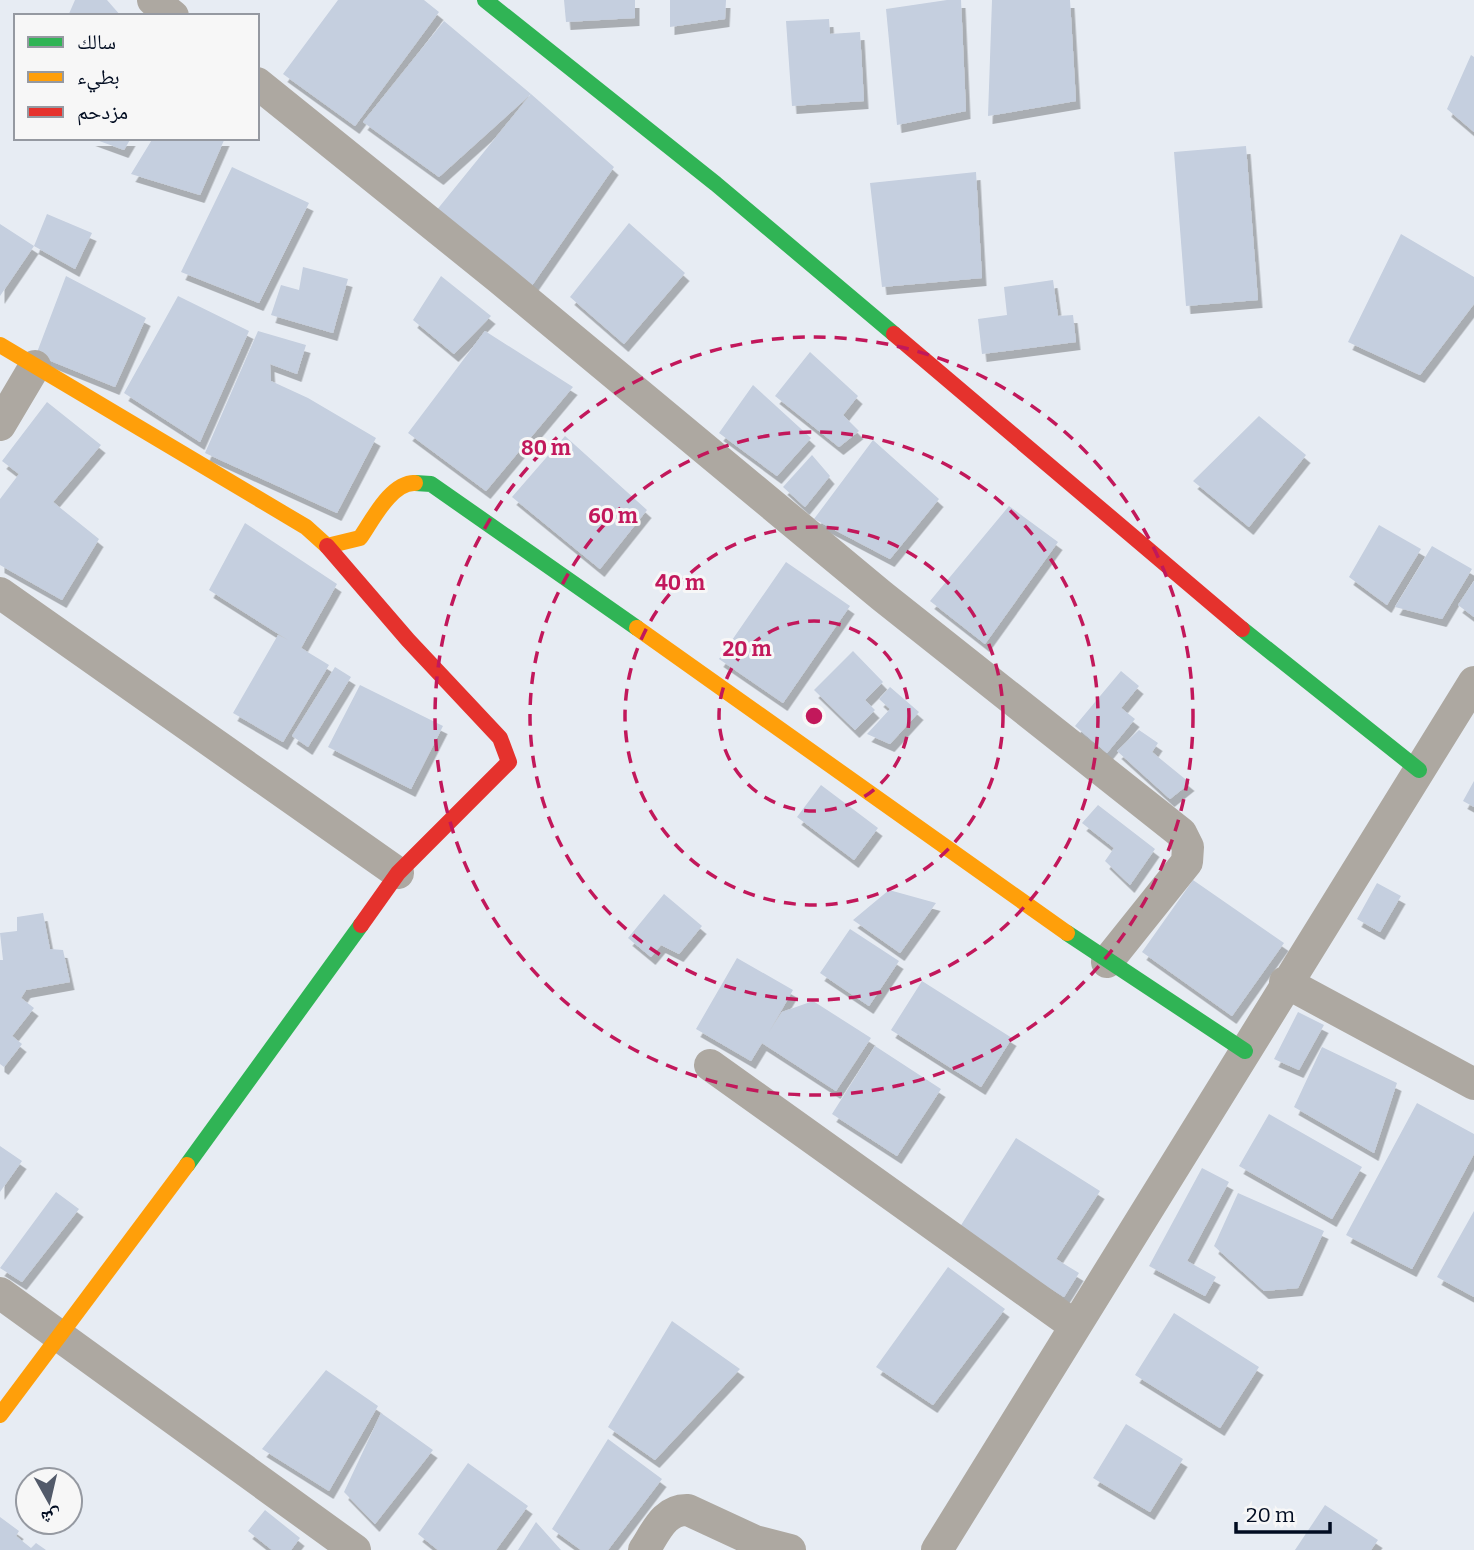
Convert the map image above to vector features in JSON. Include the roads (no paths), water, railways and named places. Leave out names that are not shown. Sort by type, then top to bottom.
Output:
[{"type":"street","points":[[153,0],[170,14]]},
{"type":"street","points":[[485,0],[716,184],[1244,631],[1419,770]]},
{"type":"street","points":[[259,85],[510,286],[881,596],[1181,833],[1188,847],[1187,862],[1107,962]]},
{"type":"street","points":[[0,345],[306,527],[327,546],[408,640],[500,738],[506,748],[509,762],[398,873],[252,1078],[0,1415]]},
{"type":"street","points":[[0,425],[34,366]]},
{"type":"street","points":[[327,546],[347,544],[360,538],[393,494],[409,483],[431,484],[830,762],[1107,962],[1245,1051]]},
{"type":"street","points":[[0,593],[398,873]]},
{"type":"street","points":[[937,1550],[1285,982],[1474,681]]},
{"type":"street","points":[[1285,982],[1474,1084]]},
{"type":"street","points":[[710,1065],[1075,1326]]},
{"type":"street","points":[[0,1293],[355,1550]]},
{"type":"street","points":[[644,1550],[667,1515],[677,1509],[688,1510],[753,1545],[790,1550]]}]
